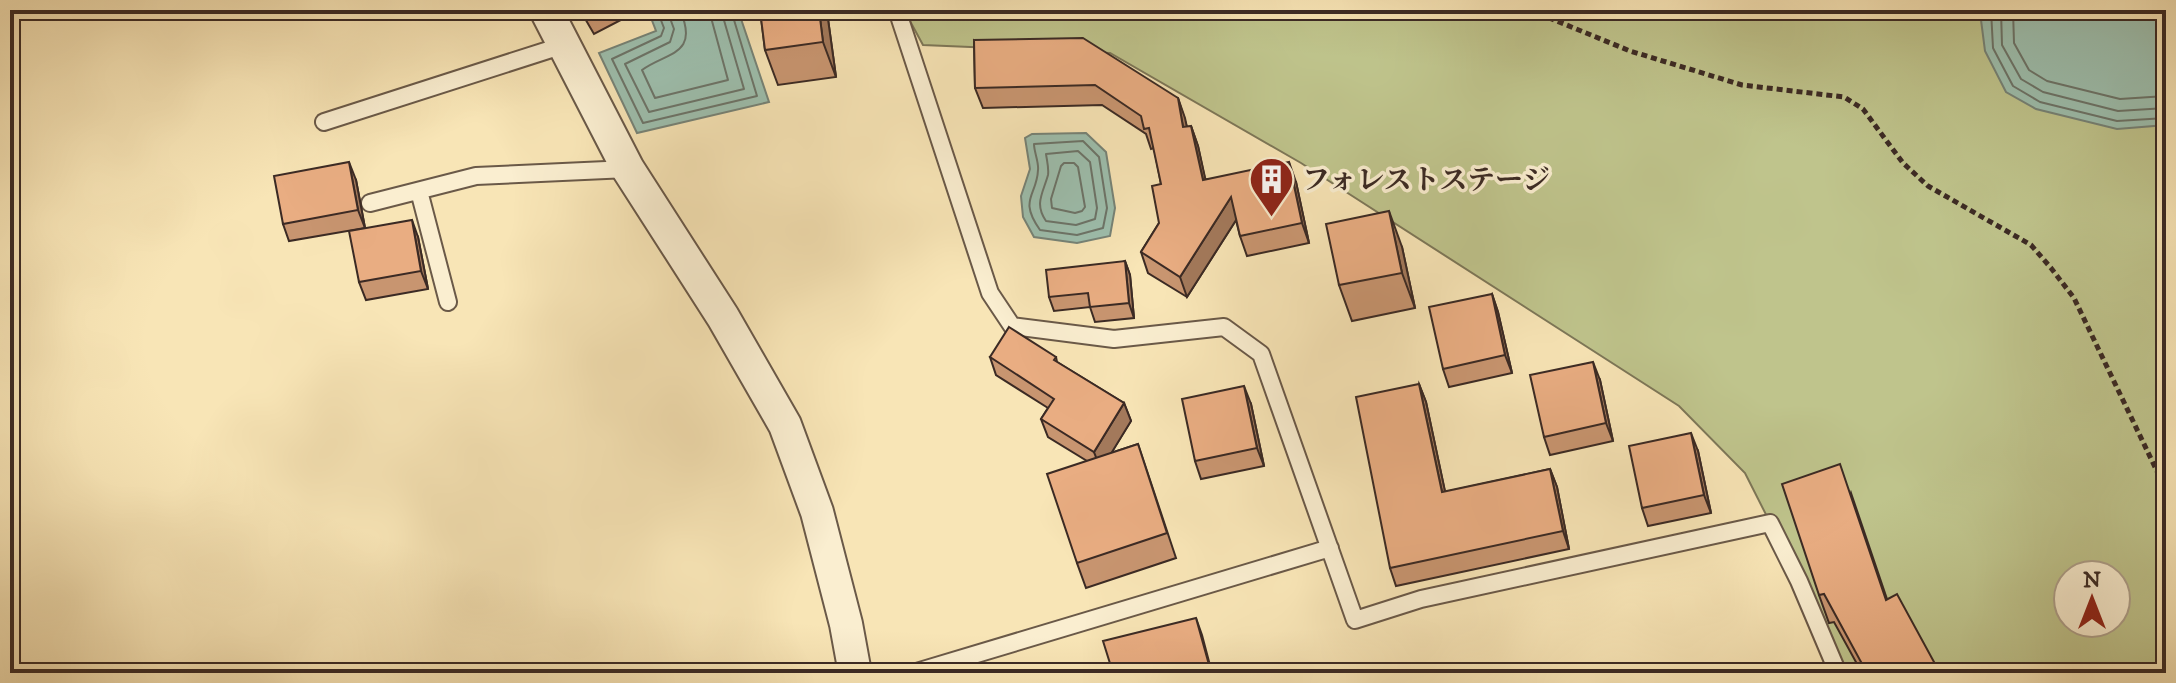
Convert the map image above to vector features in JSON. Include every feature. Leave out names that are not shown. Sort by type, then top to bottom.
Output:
[{"type":"street","points":[[546,10],[628,169],[723,317],[785,425],[817,512],[846,624],[855,673]]},
{"type":"lane","points":[[897,10],[990,293],[1012,326],[1114,339],[1224,327],[1261,354],[1355,620],[1421,599],[1770,523],[1799,581],[1838,673]]},
{"type":"lane","points":[[324,122],[564,45]]},
{"type":"lane","points":[[370,203],[476,176],[628,169]]},
{"type":"lane","points":[[419,191],[448,302]]},
{"type":"lane","points":[[913,673],[1330,548]]},
{"type":"path","points":[[1530,10],[1630,51],[1742,85],[1844,97],[1863,109],[1903,163],[1928,186],[2031,245],[2051,268],[2074,298],[2166,490]]},
{"type":"green space","points":[[904,10],[2166,10],[2166,673],[1838,673],[1794,570],[1745,473],[1679,406],[1301,163],[1110,53],[923,45]]},
{"type":"water","points":[[648,10],[738,10],[769,102],[637,133],[599,53],[656,31]]},
{"type":"water","points":[[1984,10],[2166,10],[2166,125],[2117,129],[2036,109],[2006,92],[1985,51],[1981,20]]},
{"type":"water","points":[[1086,133],[1106,152],[1115,208],[1110,236],[1077,243],[1034,237],[1023,217],[1021,196],[1030,169],[1025,138],[1032,134]]},
{"type":"building","points":[[584,10],[599,10],[587,16]]},
{"type":"building","points":[[760,10],[819,10],[823,42],[765,50]]},
{"type":"building","points":[[1083,38],[1178,98],[1183,127],[1191,126],[1203,180],[1289,162],[1302,223],[1240,236],[1231,197],[1180,277],[1141,252],[1159,223],[1152,186],[1161,184],[1149,128],[1144,129],[1141,116],[1095,85],[975,88],[974,40]]},
{"type":"building","points":[[349,162],[358,210],[283,224],[274,176]]},
{"type":"building","points":[[1389,211],[1402,273],[1339,285],[1326,224]]},
{"type":"building","points":[[412,220],[421,271],[359,282],[349,231]]},
{"type":"building","points":[[1125,261],[1129,303],[1090,307],[1088,293],[1049,297],[1046,270]]},
{"type":"building","points":[[1492,294],[1505,355],[1443,369],[1429,307]]},
{"type":"building","points":[[1009,327],[1056,357],[1054,360],[1124,403],[1094,452],[1041,419],[1054,399],[990,357]]},
{"type":"building","points":[[1593,362],[1606,423],[1544,437],[1530,375]]},
{"type":"building","points":[[1419,384],[1442,492],[1550,469],[1563,531],[1390,568],[1356,397]]},
{"type":"building","points":[[1244,386],[1257,448],[1195,461],[1182,399]]},
{"type":"building","points":[[1691,433],[1704,495],[1642,508],[1629,446]]},
{"type":"building","points":[[1138,444],[1167,533],[1077,563],[1047,474]]},
{"type":"building","points":[[1840,464],[1886,600],[1897,594],[1940,673],[1867,673],[1824,594],[1819,595],[1782,484]]},
{"type":"building","points":[[1196,618],[1211,672],[1113,673],[1103,641]]},
{"type":"place","name":"フォレストステージ","points":[[1271,219]]}]
